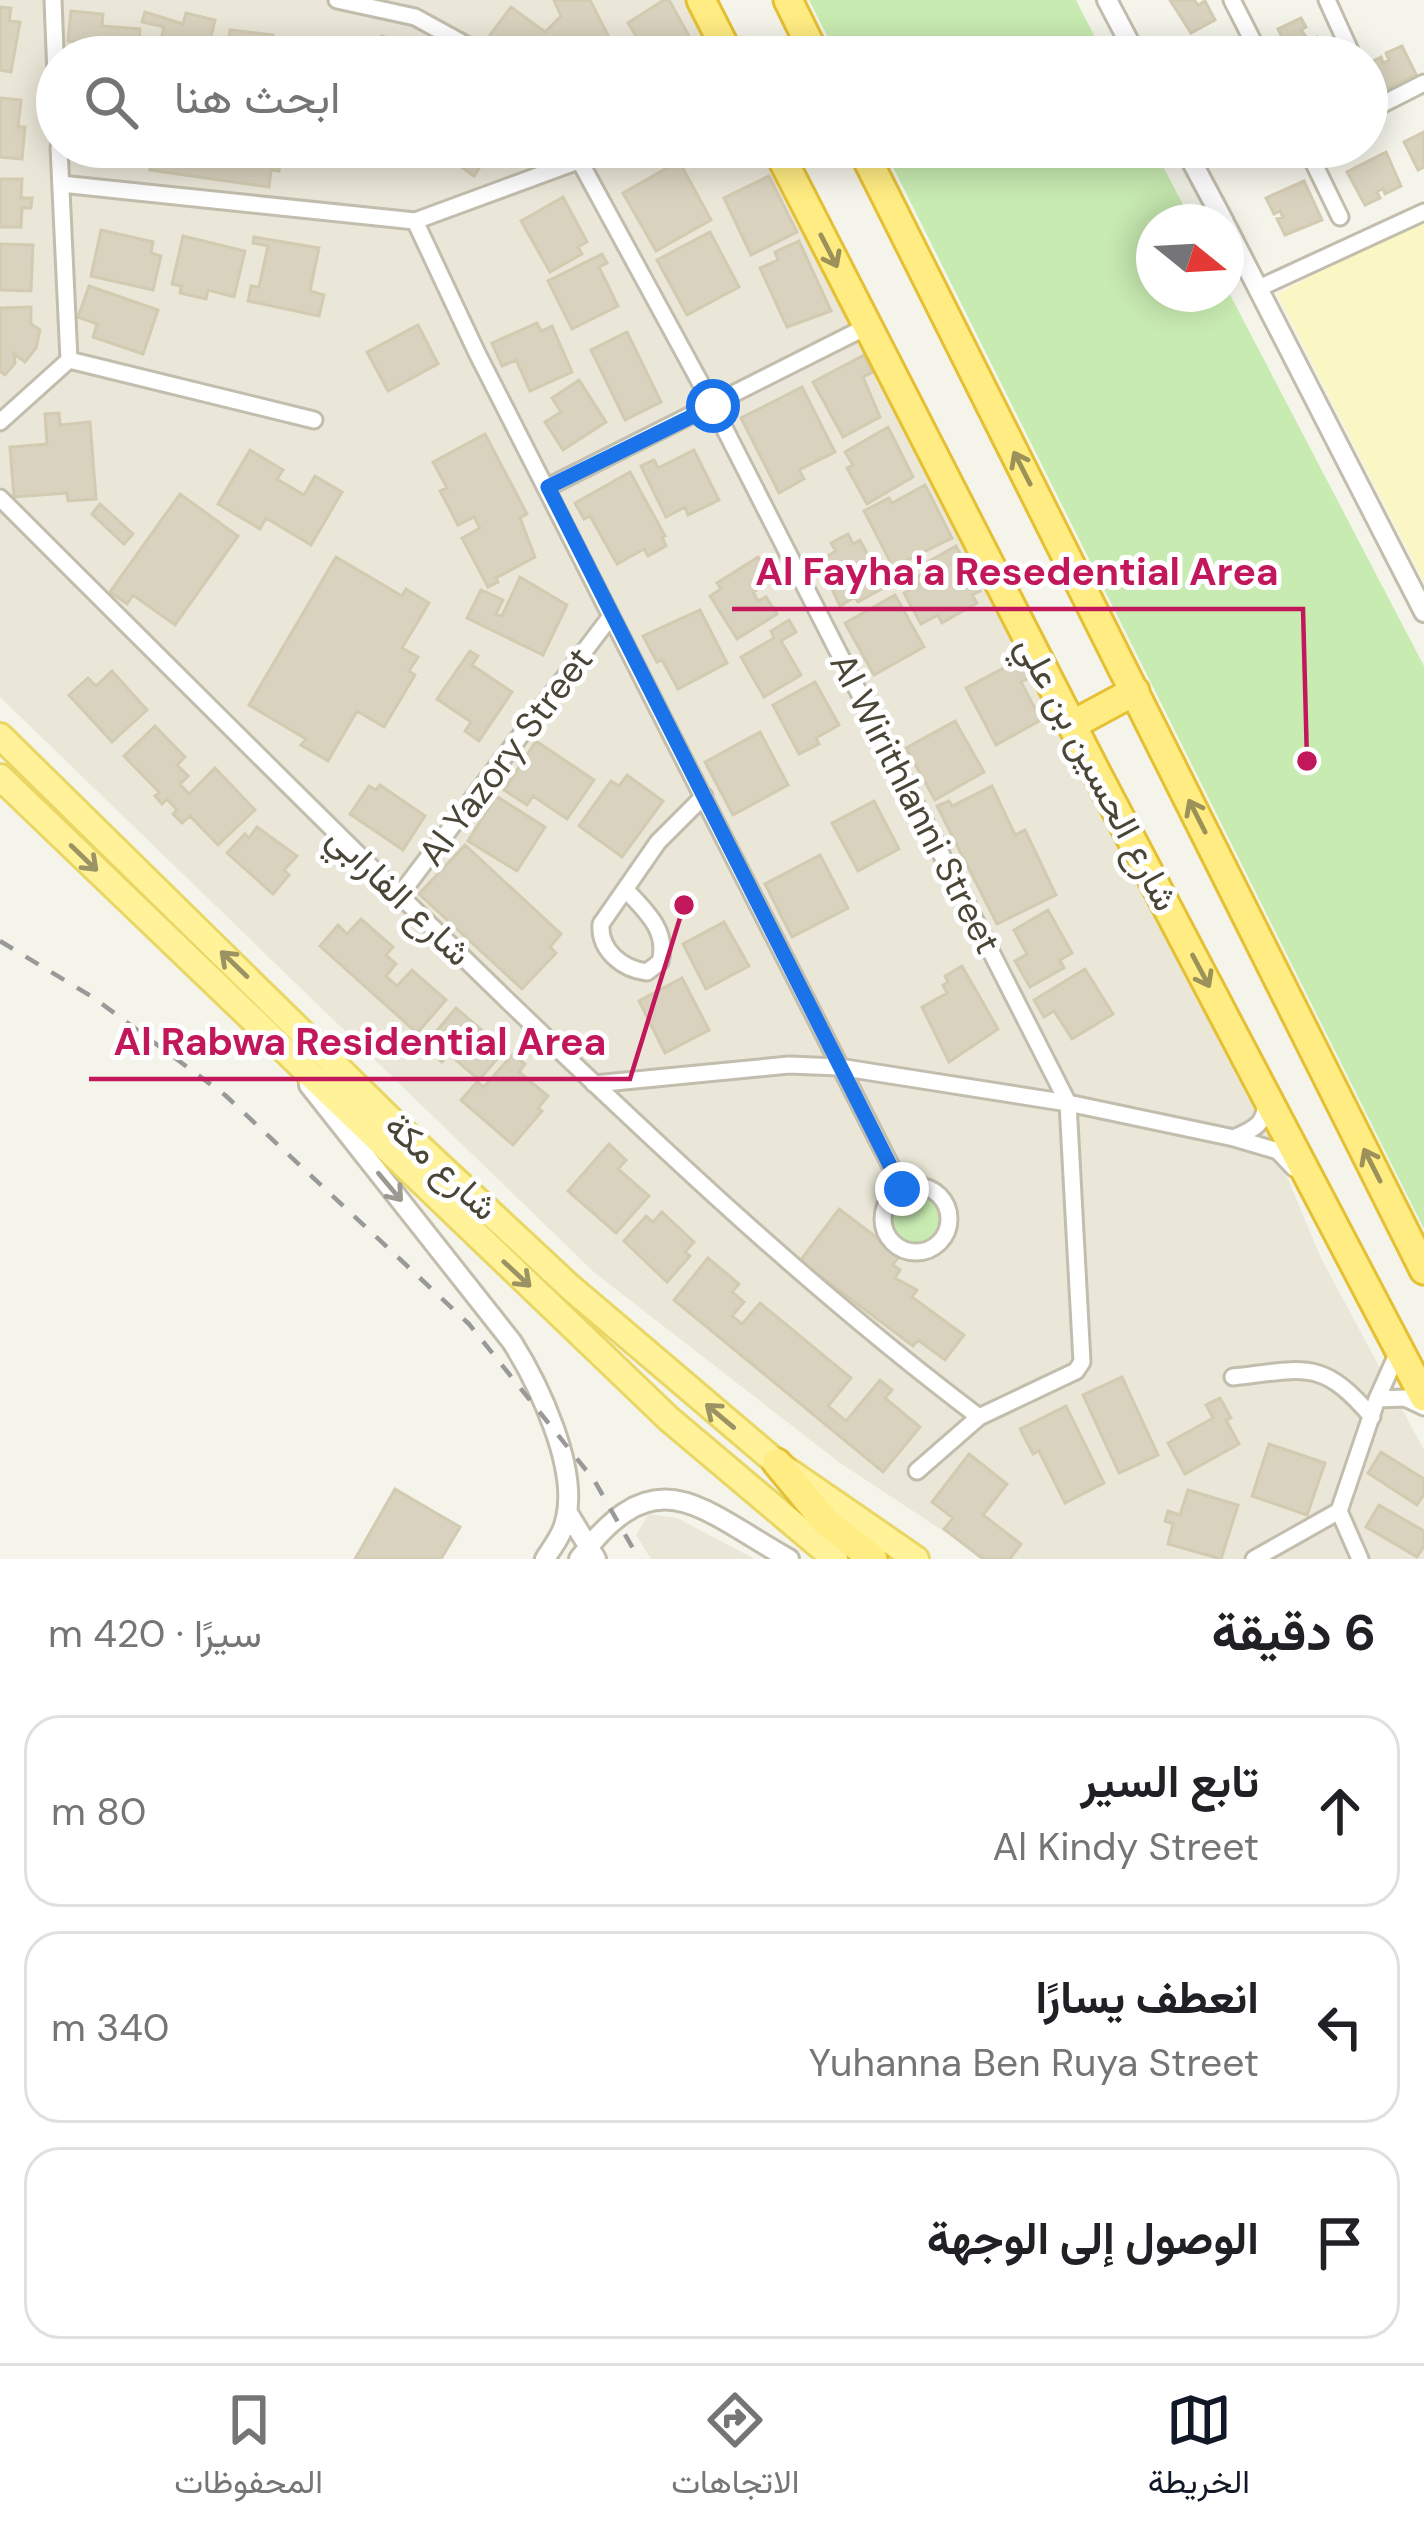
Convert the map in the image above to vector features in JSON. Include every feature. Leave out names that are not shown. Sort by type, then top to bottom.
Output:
[{"type":"highway","points":[[701,0],[719,36]]},
{"type":"highway","points":[[788,0],[806,36]]},
{"type":"highway","name":"شارع الحسين بن علي","points":[[787,168],[1424,1397]]},
{"type":"highway","name":"شارع الحسين بن علي","points":[[872,168],[1424,1270]]},
{"type":"highway","points":[[1072,725],[1135,691]]},
{"type":"highway","points":[[777,1463],[824,1521],[874,1559]]},
{"type":"main road","name":"شارع مكة","points":[[0,736],[384,1113],[570,1287],[777,1463],[916,1559]]},
{"type":"main road","name":"شارع مكة","points":[[0,777],[669,1419],[835,1559]]},
{"type":"street","points":[[52,0],[54,36]]},
{"type":"street","points":[[337,0],[415,17],[450,36]]},
{"type":"street","points":[[1106,0],[1126,36]]},
{"type":"street","points":[[1232,0],[1250,36]]},
{"type":"street","points":[[1327,0],[1343,36]]},
{"type":"street","points":[[1388,102],[1424,83]]},
{"type":"street","points":[[0,422],[68,360],[60,168]]},
{"type":"street","points":[[61,184],[416,221],[543,168]]},
{"type":"street","name":"Al Wirithlanni Street","points":[[584,168],[713,406],[1068,1103],[1082,1362],[1076,1371],[979,1418]]},
{"type":"street","points":[[1195,168],[1214,204]]},
{"type":"street","points":[[1316,168],[1340,217]]},
{"type":"street","points":[[1258,288],[1424,212]]},
{"type":"street","points":[[416,221],[477,352],[902,1189]]},
{"type":"street","points":[[1244,261],[1424,611]]},
{"type":"street","points":[[548,487],[868,326]]},
{"type":"street","points":[[68,360],[314,420]]},
{"type":"street","name":"شارع الفارابي","points":[[0,498],[594,1084],[772,1251],[979,1418]]},
{"type":"street","name":"Al Yazory Street","points":[[399,896],[611,616]]},
{"type":"street","points":[[626,891],[664,942],[660,962],[647,972],[628,968],[601,939],[601,924],[658,842],[704,796]]},
{"type":"street","points":[[293,1061],[529,1370],[559,1448],[568,1493],[568,1513],[558,1540],[544,1559]]},
{"type":"street","points":[[594,1084],[789,1065],[839,1067],[1068,1103],[1234,1138],[1278,1151],[1316,1189]]},
{"type":"street","points":[[1234,1138],[1258,1125],[1265,1115],[1264,1090]]},
{"type":"street","points":[[902,1189],[934,1190],[947,1206],[950,1217],[944,1238],[926,1250],[904,1250],[884,1226],[887,1204],[902,1189]]},
{"type":"street","points":[[1253,1559],[1339,1511],[1399,1350]]},
{"type":"street","points":[[1233,1377],[1320,1371],[1347,1388],[1372,1417]]},
{"type":"street","points":[[1377,1399],[1405,1398],[1424,1407]]},
{"type":"street","points":[[917,1471],[979,1418]]},
{"type":"street","points":[[584,1556],[616,1518],[641,1502],[669,1499],[696,1505],[789,1559]]},
{"type":"street","points":[[1339,1511],[1360,1559]]},
{"type":"street","points":[[568,1513],[584,1556]]},
{"type":"street","points":[[558,1540],[584,1556]]},
{"type":"shaded area","points":[[0,0],[686,0],[705,36],[36,36],[36,168],[773,168],[1260,1113],[1321,1258],[1424,1450],[1424,1559],[986,1559],[840,1463],[595,1273],[0,697]]},
{"type":"shaded area","points":[[649,1514],[677,1518],[755,1559],[651,1559],[636,1535]]},
{"type":"green space","points":[[809,0],[1076,0],[1094,36],[827,36]]},
{"type":"green space","points":[[894,168],[1164,168],[1183,204],[1136,204],[1136,312],[1239,312],[1424,666],[1424,1229]]},
{"type":"green space","points":[[916,1189],[936,1198],[945,1218],[936,1238],[916,1247],[896,1238],[887,1218],[896,1198]]},
{"type":"sand","points":[[1424,218],[1424,582],[1277,294]]},
{"type":"building","points":[[554,0],[590,0],[608,36],[490,35],[511,7],[545,32],[561,16]]},
{"type":"building","points":[[669,0],[689,36],[636,36],[628,23]]},
{"type":"building","points":[[1170,0],[1194,0],[1198,5],[1205,1],[1215,20],[1191,33]]},
{"type":"building","points":[[0,7],[11,8],[9,21],[20,22],[11,72],[0,70]]},
{"type":"building","points":[[71,11],[103,14],[102,26],[140,29],[140,36],[68,36]]},
{"type":"building","points":[[145,12],[183,24],[186,13],[215,20],[211,36],[162,36],[164,27],[142,22]]},
{"type":"building","points":[[1301,18],[1305,36],[1282,36],[1278,29]]},
{"type":"building","points":[[230,30],[273,35],[273,36],[229,36]]},
{"type":"building","points":[[1402,46],[1416,74],[1388,88],[1389,60],[1388,52]]},
{"type":"building","points":[[0,98],[21,100],[22,159],[0,157]]},
{"type":"building","points":[[1424,132],[1424,167],[1418,170],[1404,142]]},
{"type":"building","points":[[1388,157],[1401,186],[1385,194],[1383,188],[1377,192],[1380,198],[1365,205],[1347,172],[1388,168]]},
{"type":"building","points":[[279,168],[271,170],[269,187],[150,170]]},
{"type":"building","points":[[667,168],[683,168],[711,220],[656,251],[623,193]]},
{"type":"building","points":[[769,176],[797,232],[751,255],[724,198]]},
{"type":"building","points":[[0,179],[22,179],[21,198],[32,198],[31,208],[22,208],[21,227],[0,227]]},
{"type":"building","points":[[1304,181],[1322,220],[1285,235],[1277,219],[1283,217],[1280,211],[1274,214],[1266,198]]},
{"type":"building","points":[[563,197],[587,242],[578,247],[582,254],[550,272],[521,221]]},
{"type":"building","points":[[101,230],[153,242],[151,253],[161,256],[153,290],[91,276]]},
{"type":"building","points":[[710,232],[739,287],[687,315],[657,260]]},
{"type":"building","points":[[183,236],[245,251],[234,297],[208,290],[206,299],[180,293],[181,286],[172,284]]},
{"type":"building","points":[[254,237],[319,248],[310,291],[324,295],[319,316],[248,301],[251,286],[259,287],[268,246],[253,243]]},
{"type":"building","points":[[799,241],[831,311],[787,327],[760,268],[778,260],[775,252]]},
{"type":"building","points":[[0,244],[33,245],[31,291],[0,290]]},
{"type":"building","points":[[602,254],[607,263],[599,267],[618,306],[572,329],[548,281]]},
{"type":"building","points":[[89,286],[158,310],[143,354],[93,337],[97,324],[78,317]]},
{"type":"building","points":[[31,307],[31,324],[40,330],[36,348],[25,362],[14,354],[15,363],[5,375],[0,371],[0,308]]},
{"type":"building","points":[[537,323],[541,331],[552,326],[572,372],[530,391],[516,360],[502,366],[492,343]]},
{"type":"building","points":[[418,325],[438,364],[388,391],[367,352]]},
{"type":"building","points":[[627,332],[661,402],[625,420],[591,350]]},
{"type":"building","points":[[864,355],[873,372],[863,377],[880,417],[843,437],[813,382]]},
{"type":"building","points":[[579,380],[606,422],[563,450],[545,422],[561,412],[552,398]]},
{"type":"building","points":[[802,387],[835,452],[799,470],[804,479],[779,493],[741,418]]},
{"type":"building","points":[[59,413],[60,425],[90,422],[96,499],[68,501],[67,493],[14,497],[10,447],[47,444],[45,414]]},
{"type":"building","points":[[888,427],[913,477],[867,504],[847,468],[853,465],[845,452]]},
{"type":"building","points":[[485,434],[527,514],[520,518],[535,557],[488,587],[462,538],[480,528],[474,517],[458,525],[440,491],[447,488],[433,462]]},
{"type":"building","points":[[250,450],[283,470],[277,479],[304,495],[315,476],[342,492],[311,545],[266,518],[260,529],[218,504]]},
{"type":"building","points":[[694,450],[719,500],[688,515],[685,507],[666,517],[641,466],[654,460],[658,468]]},
{"type":"building","points":[[630,472],[666,546],[648,556],[644,549],[617,564],[590,516],[584,519],[575,503]]},
{"type":"building","points":[[925,485],[952,538],[893,567],[864,511],[889,498],[892,503]]},
{"type":"building","points":[[180,494],[238,536],[175,625],[133,595],[127,604],[110,592]]},
{"type":"building","points":[[100,504],[133,534],[124,544],[92,514]]},
{"type":"building","points":[[848,534],[853,544],[860,540],[885,587],[840,606],[819,561],[836,551],[831,543]]},
{"type":"building","points":[[956,546],[980,591],[972,595],[977,603],[942,623],[938,615],[921,624],[904,593],[919,585],[915,578],[928,571],[924,564]]},
{"type":"building","points":[[336,557],[402,596],[406,589],[429,603],[402,648],[418,657],[409,671],[415,675],[384,727],[357,711],[328,761],[301,745],[306,739],[249,705]]},
{"type":"building","points":[[758,557],[767,572],[756,579],[761,587],[753,592],[758,601],[766,597],[777,614],[737,639],[710,596],[721,589],[717,583]]},
{"type":"building","points":[[520,577],[567,605],[543,655],[467,618],[481,590],[503,600],[496,614],[502,616]]},
{"type":"building","points":[[895,595],[924,647],[874,675],[845,623]]},
{"type":"building","points":[[700,610],[727,663],[678,689],[643,636]]},
{"type":"building","points":[[789,620],[796,632],[781,641],[801,675],[764,697],[741,657],[774,638],[771,631]]},
{"type":"building","points":[[470,651],[478,656],[472,665],[512,692],[479,741],[465,731],[471,722],[437,699]]},
{"type":"building","points":[[1019,660],[1029,678],[1021,682],[1041,720],[996,745],[966,688]]},
{"type":"building","points":[[112,671],[147,710],[112,742],[69,695],[88,678],[96,686]]},
{"type":"building","points":[[815,682],[839,725],[816,738],[819,744],[799,754],[773,705]]},
{"type":"building","points":[[955,721],[984,772],[935,800],[906,748]]},
{"type":"building","points":[[155,726],[185,757],[177,765],[188,776],[180,784],[189,794],[215,768],[255,810],[218,845],[190,816],[182,823],[173,814],[177,810],[167,799],[162,804],[155,796],[159,792],[124,756]]},
{"type":"building","points":[[760,732],[788,785],[733,815],[705,762]]},
{"type":"building","points":[[536,741],[594,780],[567,819],[533,796],[527,805],[504,790]]},
{"type":"building","points":[[627,775],[663,801],[622,857],[579,826],[611,781],[619,786]]},
{"type":"building","points":[[380,785],[425,816],[403,850],[350,814],[369,786],[376,790]]},
{"type":"building","points":[[992,786],[1015,835],[1025,830],[1056,895],[997,924],[937,806],[949,801],[952,806]]},
{"type":"building","points":[[496,796],[545,827],[517,871],[468,841]]},
{"type":"building","points":[[874,801],[899,849],[858,871],[832,823]]},
{"type":"building","points":[[257,827],[297,856],[273,894],[227,853]]},
{"type":"building","points":[[465,845],[561,934],[550,947],[556,953],[522,989],[419,894]]},
{"type":"building","points":[[820,855],[848,908],[792,937],[765,884]]},
{"type":"building","points":[[1048,910],[1072,953],[1060,960],[1064,968],[1030,987],[1015,961],[1027,954],[1014,930]]},
{"type":"building","points":[[361,919],[393,947],[386,955],[396,964],[386,976],[397,986],[412,970],[446,1000],[417,1033],[320,946],[338,925],[347,934]]},
{"type":"building","points":[[724,922],[749,966],[706,989],[683,944]]},
{"type":"building","points":[[962,966],[998,1029],[949,1062],[922,1007],[947,993],[945,976]]},
{"type":"building","points":[[1085,969],[1113,1014],[1072,1039],[1054,1011],[1044,1017],[1034,1000]]},
{"type":"building","points":[[682,978],[709,1030],[665,1053],[639,1001]]},
{"type":"building","points":[[456,1008],[505,1050],[479,1080],[449,1054],[442,1062],[424,1046]]},
{"type":"building","points":[[513,1054],[525,1064],[519,1072],[548,1096],[538,1108],[542,1111],[513,1145],[461,1100],[477,1082],[484,1087]]},
{"type":"building","points":[[609,1144],[626,1160],[618,1169],[649,1196],[616,1233],[568,1191]]},
{"type":"building","points":[[839,1209],[900,1255],[893,1265],[900,1270],[895,1278],[917,1290],[912,1297],[964,1335],[945,1360],[918,1340],[913,1346],[800,1261]]},
{"type":"building","points":[[662,1212],[694,1242],[685,1252],[690,1256],[667,1282],[624,1241],[646,1216],[653,1222]]},
{"type":"building","points":[[708,1258],[739,1284],[732,1292],[744,1302],[732,1316],[742,1324],[760,1303],[851,1378],[828,1406],[846,1421],[880,1380],[892,1390],[885,1398],[920,1427],[883,1472],[674,1300]]},
{"type":"building","points":[[1122,1377],[1158,1455],[1119,1473],[1083,1395]]},
{"type":"building","points":[[1220,1398],[1239,1444],[1185,1474],[1168,1443],[1213,1418],[1206,1405]]},
{"type":"building","points":[[1066,1406],[1104,1483],[1065,1503],[1039,1451],[1033,1454],[1020,1429]]},
{"type":"building","points":[[1269,1444],[1325,1463],[1307,1515],[1252,1496]]},
{"type":"building","points":[[1381,1452],[1424,1479],[1424,1494],[1417,1505],[1368,1473]]},
{"type":"building","points":[[969,1454],[1007,1484],[983,1515],[1021,1544],[1010,1559],[983,1559],[944,1529],[953,1518],[932,1502]]},
{"type":"building","points":[[395,1489],[460,1527],[441,1559],[355,1559]]},
{"type":"building","points":[[1188,1490],[1238,1505],[1221,1559],[1168,1544],[1173,1524],[1165,1521],[1168,1511],[1180,1515]]},
{"type":"building","points":[[1379,1505],[1424,1531],[1424,1546],[1417,1557],[1366,1527]]},
{"type":"railway","points":[[0,941],[94,998],[225,1095],[469,1324],[594,1480],[639,1559]]},
{"type":"place","name":"Al Fayha'a Resedential Area","points":[[1307,761]]},
{"type":"place","name":"Al Rabwa Residential Area","points":[[684,905]]},
{"type":"route","points":[[713,406],[548,487],[902,1189]]}]
